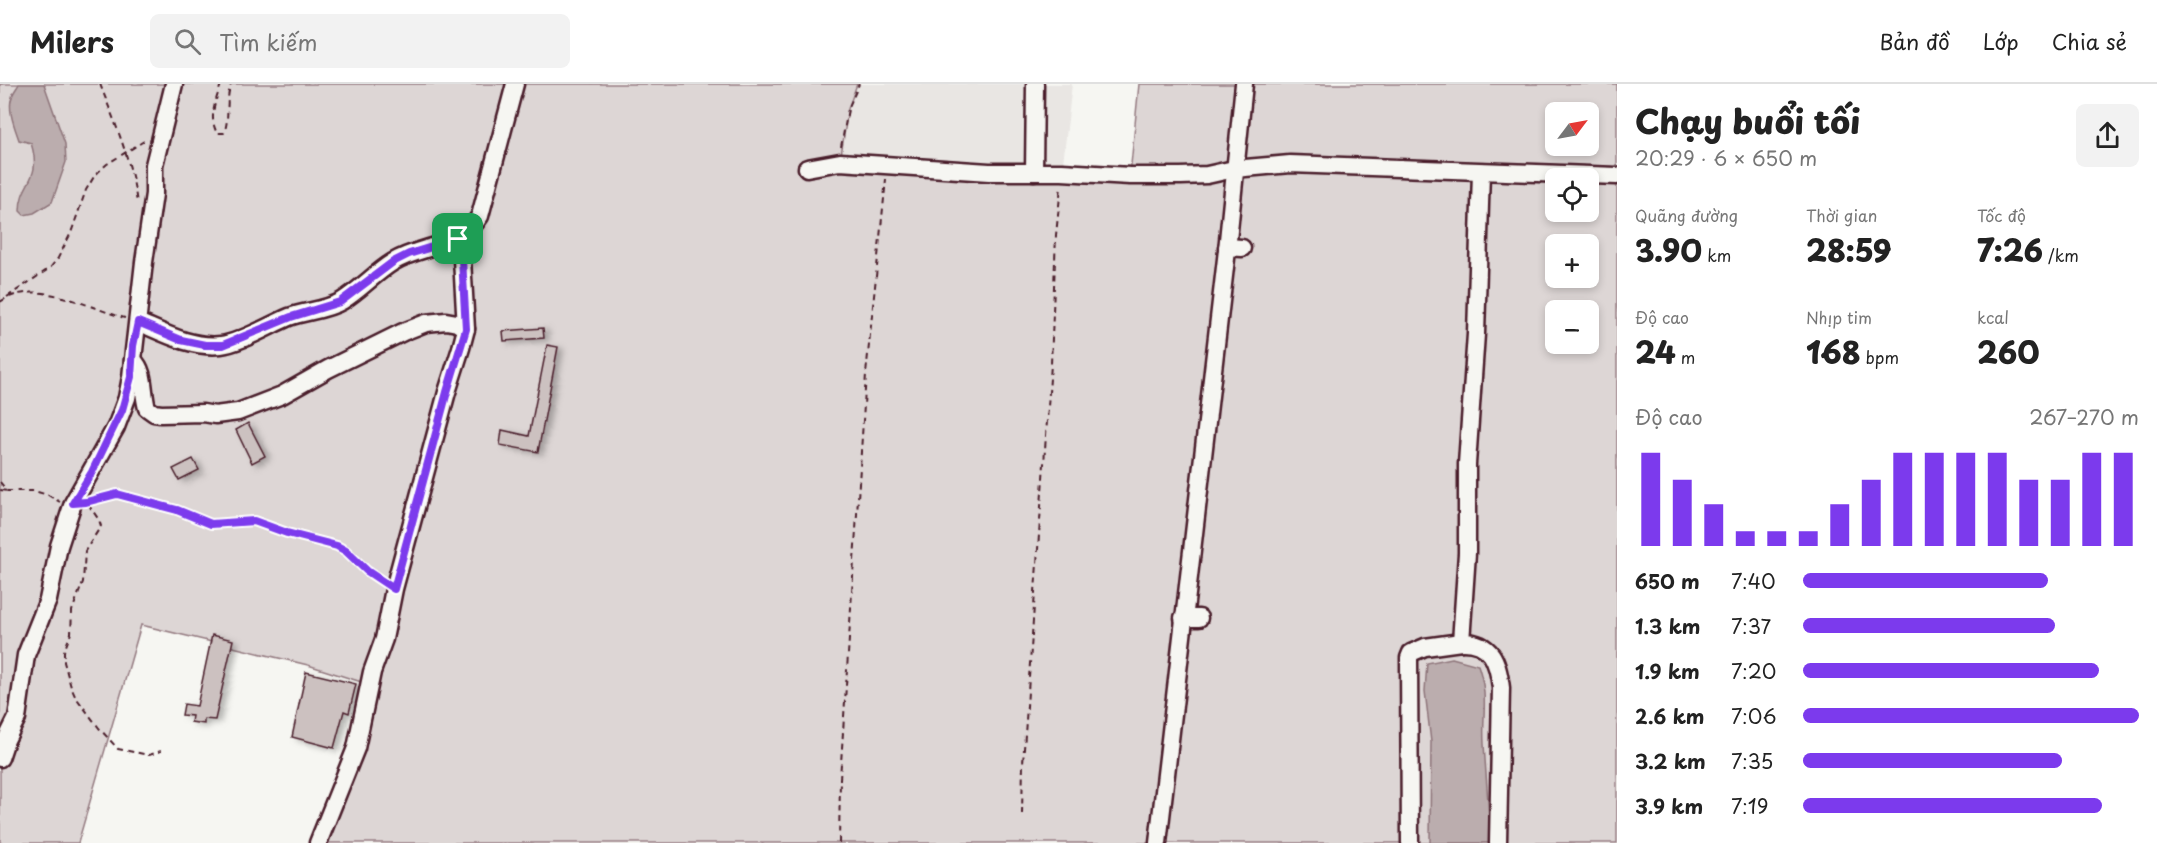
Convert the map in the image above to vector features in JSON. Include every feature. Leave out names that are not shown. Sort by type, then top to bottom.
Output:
[{"type":"street","points":[[0,758],[17,718],[26,655],[48,600],[59,546],[73,503],[116,427],[127,398],[154,194],[154,165],[174,84]]},
{"type":"street","points":[[138,322],[181,340],[205,345],[223,345],[291,317],[340,302],[393,262],[409,254],[458,239],[473,228],[480,216],[515,84]]},
{"type":"street","points":[[1034,172],[1035,84]]},
{"type":"street","points":[[1158,843],[1191,618],[1235,248],[1234,169],[1244,84]]},
{"type":"street","points":[[807,168],[840,162],[989,172],[1181,176],[1208,175],[1234,169],[1290,164],[1617,176]]},
{"type":"street","points":[[1461,642],[1467,553],[1467,464],[1476,334],[1480,172]]},
{"type":"street","points":[[318,843],[356,748],[372,672],[384,639],[394,589],[466,329],[462,259],[466,233]]},
{"type":"street","points":[[133,360],[139,366],[142,375],[147,408],[154,413],[215,415],[238,412],[263,404],[369,348],[426,323],[446,321],[457,323],[466,329]]},
{"type":"street","points":[[1410,843],[1409,658],[1411,653],[1425,647],[1461,642],[1486,647],[1500,675],[1498,843]]},
{"type":"path","points":[[100,84],[126,154],[134,182],[138,213]]},
{"type":"path","points":[[221,84],[214,105],[212,123],[217,133],[221,134],[226,128],[227,94],[231,84]]},
{"type":"path","points":[[840,162],[841,140],[848,109],[859,84]]},
{"type":"path","points":[[0,302],[50,268],[58,258],[71,233],[86,190],[95,175],[107,164],[126,154],[163,128]]},
{"type":"path","points":[[840,843],[840,779],[866,374],[888,166]]},
{"type":"path","points":[[1022,814],[1023,763],[1051,364],[1056,235],[1062,172]]},
{"type":"path","points":[[5,299],[25,294],[66,297],[138,322]]},
{"type":"path","points":[[0,482],[8,491]]},
{"type":"path","points":[[0,490],[34,491],[63,503],[73,503]]},
{"type":"path","points":[[161,751],[149,755],[118,749],[90,717],[71,687],[64,662],[64,651],[71,633],[72,611],[83,582],[85,550],[101,526],[86,502],[117,494],[177,510],[211,524],[254,521],[287,533],[337,546],[346,551],[367,571],[394,589]]},
{"type":"shaded area","points":[[0,84],[857,84],[848,109],[840,162],[1130,175],[1139,84],[1617,84],[1617,843],[320,843],[371,685],[308,665],[141,625],[78,843],[0,843]]},
{"type":"shaded area","points":[[19,84],[44,84],[65,144],[66,162],[52,202],[34,213],[24,215],[20,211],[21,201],[33,173],[34,156],[31,143],[19,140],[12,118],[11,102],[13,93]]},
{"type":"shaded area","points":[[857,84],[1072,84],[1062,172],[840,162],[848,109]]},
{"type":"shaded area","points":[[1452,658],[1478,665],[1481,676],[1484,696],[1484,744],[1490,843],[1430,843],[1431,742],[1425,691],[1427,663]]},
{"type":"building","points":[[543,328],[544,338],[504,341],[503,331]]},
{"type":"building","points":[[547,345],[558,347],[538,452],[500,445],[502,430],[529,436]]},
{"type":"building","points":[[248,423],[265,456],[252,463],[236,430]]},
{"type":"building","points":[[193,459],[199,470],[179,480],[173,469]]},
{"type":"building","points":[[212,635],[233,640],[215,720],[204,719],[204,724],[191,722],[192,716],[182,715],[184,704],[197,706]]},
{"type":"building","points":[[306,672],[356,684],[349,713],[344,711],[334,748],[292,737]]},
{"type":"route","points":[[466,233],[462,259],[466,329],[394,589],[367,571],[346,551],[337,546],[287,533],[254,521],[211,524],[193,515],[117,494],[73,503],[116,427],[127,398],[138,322],[181,340],[205,345],[223,345],[291,317],[340,302],[393,262],[409,254],[458,239],[466,233]]}]
